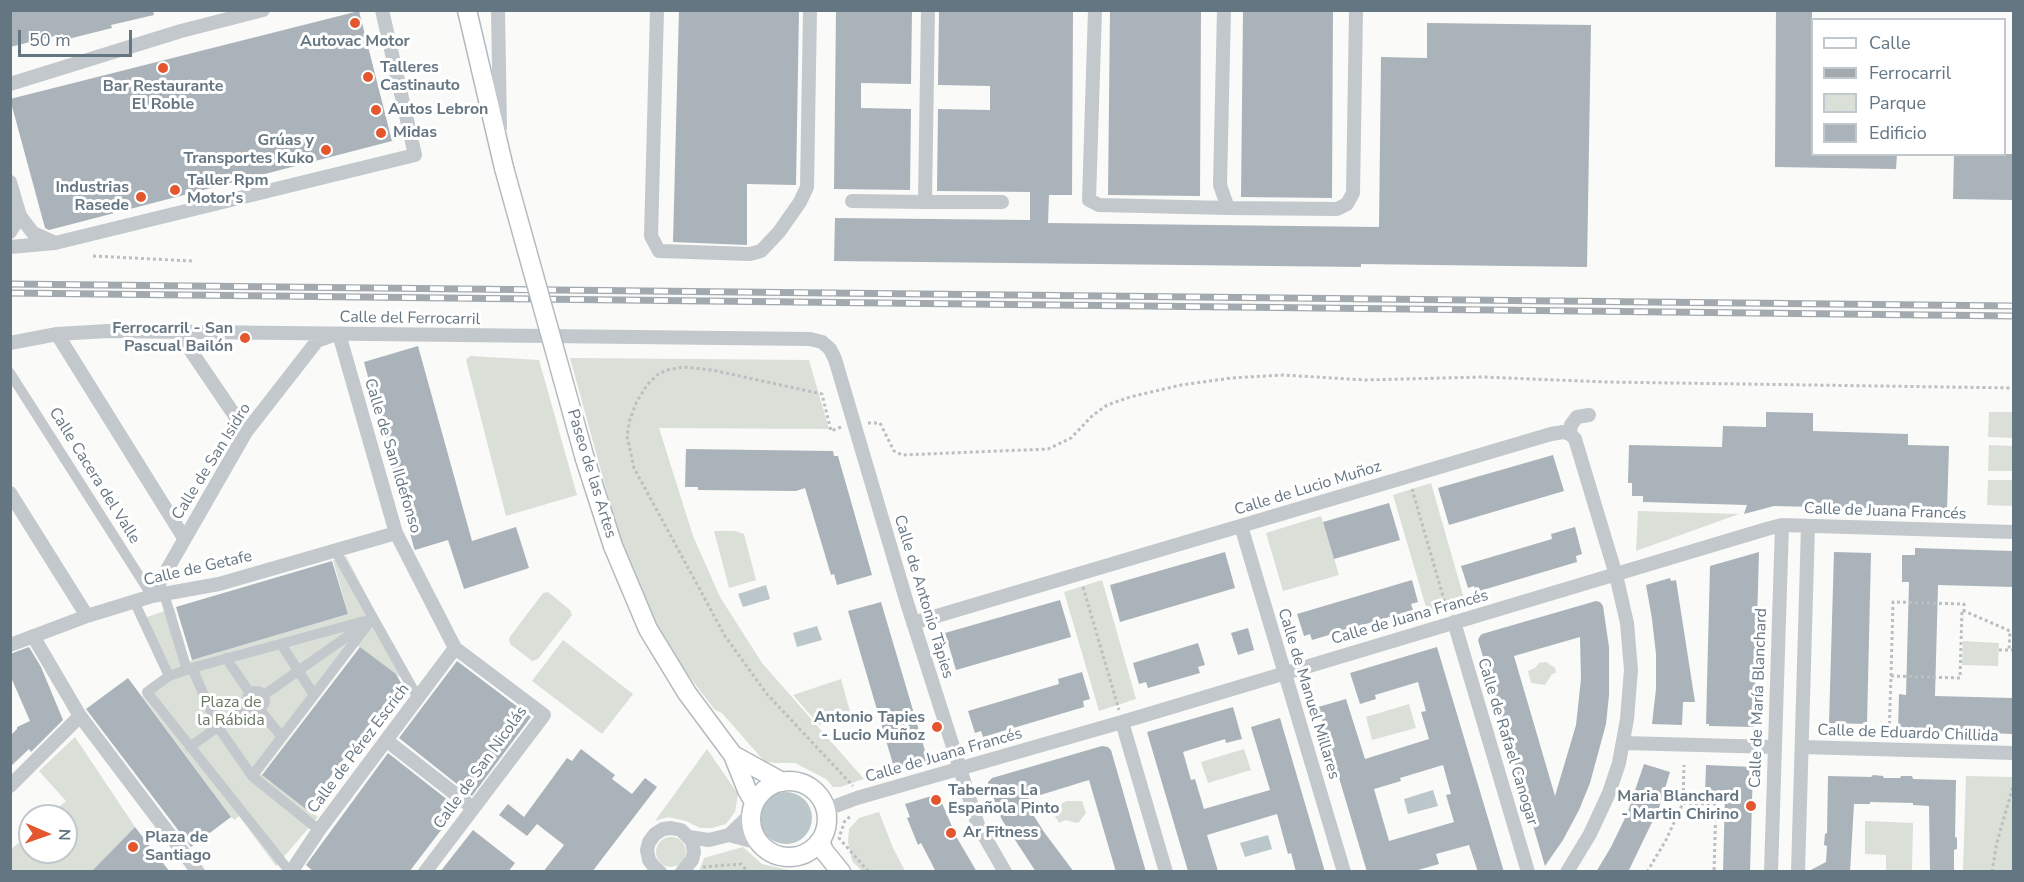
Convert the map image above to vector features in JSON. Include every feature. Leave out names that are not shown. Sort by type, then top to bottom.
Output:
[{"type":"main road","name":"Paseo de las Artes","points":[[467,10],[502,160],[585,459],[613,546],[648,629],[687,693],[733,755],[753,808]]},
{"type":"main road","name":"Paseo de las Artes","points":[[733,755],[782,782]]},
{"type":"main road","points":[[794,856],[813,848],[820,841],[826,822],[825,810],[820,798],[812,789],[800,783],[782,782],[767,787],[760,793],[753,808],[753,831],[759,843],[769,851],[781,856],[794,856],[817,862],[826,872]]},
{"type":"main road","points":[[820,841],[824,851],[840,872]]},
{"type":"street","points":[[10,84],[181,31],[263,10]]},
{"type":"street","points":[[10,248],[55,243],[415,154],[382,10]]},
{"type":"street","points":[[498,10],[502,160]]},
{"type":"street","points":[[657,10],[651,236],[659,251],[750,254],[761,251],[779,232],[800,202],[807,187],[810,10]]},
{"type":"street","points":[[925,202],[928,10]]},
{"type":"street","points":[[1095,10],[1089,200],[1100,205],[1337,209],[1347,204],[1353,193],[1356,10]]},
{"type":"street","points":[[1224,10],[1221,185],[1228,208]]},
{"type":"street","points":[[10,182],[20,216],[33,232],[55,243]]},
{"type":"street","points":[[852,201],[1002,202]]},
{"type":"street","points":[[10,232],[20,216]]},
{"type":"street","name":"Calle del Ferrocarril","points":[[10,343],[57,334],[108,332],[810,339]]},
{"type":"street","points":[[178,332],[246,432]]},
{"type":"street","points":[[57,334],[184,538]]},
{"type":"street","name":"Calle de San Isidro","points":[[158,595],[184,538],[246,432],[317,340],[339,334]]},
{"type":"street","name":"Calle de San Ildefonso","points":[[339,334],[396,533],[455,648]]},
{"type":"street","name":"Calle de Antonio Tàpies","points":[[810,339],[822,342],[836,359],[913,623],[959,769],[978,825],[1005,872]]},
{"type":"street","name":"Calle Cacera del Valle","points":[[10,373],[158,595],[190,669]]},
{"type":"street","points":[[1567,872],[1590,834],[1609,793],[1624,743],[1631,670],[1627,622],[1616,575],[1575,440],[1570,434],[1571,425],[1577,417],[1589,415]]},
{"type":"street","name":"Calle de Lucio Muñoz","points":[[913,623],[1551,434],[1563,432],[1570,434]]},
{"type":"street","points":[[10,493],[87,616]]},
{"type":"street","name":"Calle de Juana Francés","points":[[825,810],[857,798],[1616,575],[1751,532],[1782,525],[2013,532]]},
{"type":"street","name":"Calle de María Blanchard","points":[[1771,872],[1782,525]]},
{"type":"street","name":"Calle de Manuel Millares","points":[[1240,526],[1344,872]]},
{"type":"street","points":[[1798,872],[1808,526]]},
{"type":"street","name":"Calle de Getafe","points":[[10,645],[134,601],[219,584],[396,533]]},
{"type":"street","points":[[335,550],[418,698]]},
{"type":"street","points":[[134,601],[169,676]]},
{"type":"street","points":[[294,870],[190,747],[147,692],[169,676],[190,669],[372,619]]},
{"type":"street","points":[[264,695],[372,619]]},
{"type":"street","points":[[252,776],[372,619]]},
{"type":"street","name":"Calle de Rafael Canogar","points":[[1452,623],[1528,872]]},
{"type":"street","points":[[33,636],[80,716],[198,872]]},
{"type":"street","points":[[281,644],[314,695]]},
{"type":"street","name":"Calle de Pérez Escrich","points":[[294,870],[319,830],[455,648]]},
{"type":"street","name":"Calle de San Nicolás","points":[[425,872],[544,715],[455,648]]},
{"type":"street","points":[[226,658],[250,693]]},
{"type":"street","points":[[190,669],[218,727],[252,776],[319,830]]},
{"type":"street","points":[[259,691],[264,695],[265,703],[259,709],[255,710],[248,705],[247,696],[250,693],[259,691]]},
{"type":"street","points":[[190,747],[248,705]]},
{"type":"street","points":[[259,709],[282,737]]},
{"type":"street","points":[[10,786],[80,716]]},
{"type":"street","points":[[1122,722],[1166,872]]},
{"type":"street","points":[[386,740],[473,808]]},
{"type":"street","points":[[1624,743],[1774,747]]},
{"type":"street","name":"Calle de Eduardo Chillida","points":[[1802,747],[2013,753]]},
{"type":"street","points":[[729,835],[753,808]]},
{"type":"street","points":[[654,870],[647,850],[649,842],[655,834],[663,829],[671,828],[681,830],[689,837],[694,852],[692,860],[684,870]]},
{"type":"street","points":[[689,837],[709,840],[729,835],[759,843]]},
{"type":"street","points":[[694,852],[709,840]]},
{"type":"path","points":[[93,256],[192,261]]},
{"type":"path","points":[[869,872],[839,838],[845,820],[859,811],[854,787],[766,693],[725,636],[634,468],[627,436],[630,418],[647,385],[657,375],[667,370],[683,367],[712,370],[822,394],[831,431],[853,422],[880,423],[894,451],[902,455],[1048,449],[1071,438],[1093,415],[1107,405],[1130,397],[1231,378],[1283,375],[1365,380],[1482,377],[1606,382],[2013,388]]},
{"type":"path","points":[[1408,476],[1452,623]]},
{"type":"path","points":[[1079,573],[1122,722]]},
{"type":"path","points":[[1889,750],[1891,676],[1893,602],[1964,604],[1960,678],[1891,676]]},
{"type":"path","points":[[1964,610],[2010,631],[2011,650],[1999,650]]},
{"type":"path","points":[[1647,872],[1666,840],[1683,803],[1684,765]]},
{"type":"path","points":[[1992,872],[1997,842],[2013,783]]},
{"type":"path","points":[[1683,803],[1716,804],[1714,872]]},
{"type":"path","points":[[684,870],[741,864],[748,872]]},
{"type":"green space","points":[[470,356],[539,360],[577,495],[506,516],[466,360]]},
{"type":"green space","points":[[570,358],[809,360],[829,429],[659,428],[693,536],[720,597],[762,663],[864,779],[833,787],[826,779],[795,763],[764,761],[722,713],[715,710],[685,671],[652,615],[617,529]]},
{"type":"green space","points":[[1989,412],[2013,412],[2013,438],[1988,437]]},
{"type":"green space","points":[[1989,445],[2013,446],[2013,471],[1988,471]]},
{"type":"green space","points":[[1988,480],[2013,480],[2013,506],[1987,505]]},
{"type":"green space","points":[[1431,483],[1465,602],[1428,614],[1393,495]]},
{"type":"green space","points":[[1638,511],[1739,514],[1636,551]]},
{"type":"green space","points":[[1321,516],[1339,575],[1283,591],[1266,533]]},
{"type":"green space","points":[[714,531],[735,531],[744,534],[756,580],[729,588]]},
{"type":"green space","name":"Plaza de la Rábida","points":[[346,556],[408,675],[404,680],[358,646],[261,774],[318,817],[276,866],[239,816],[235,820],[231,817],[142,696],[166,677],[138,620],[174,608],[189,661],[348,614],[333,560]]},
{"type":"green space","points":[[1102,580],[1136,699],[1099,711],[1064,592]]},
{"type":"green space","points":[[548,592],[570,610],[572,615],[538,659],[532,661],[510,644],[509,638],[543,593]]},
{"type":"green space","points":[[563,640],[633,694],[602,734],[532,681]]},
{"type":"green space","points":[[1963,641],[1999,643],[1998,666],[1962,665]]},
{"type":"green space","points":[[1546,662],[1555,668],[1556,673],[1552,674],[1545,685],[1531,683],[1528,671],[1539,663]]},
{"type":"green space","points":[[841,679],[851,715],[819,725],[793,695]]},
{"type":"green space","points":[[1409,704],[1416,728],[1372,740],[1366,717]]},
{"type":"green space","points":[[75,737],[135,827],[92,871],[11,871],[10,850],[18,843],[18,864],[78,864],[78,804],[63,804],[66,801],[39,771]]},
{"type":"green space","points":[[707,749],[738,794],[735,812],[726,824],[712,828],[700,828],[686,821],[668,817],[655,821]]},
{"type":"green space","points":[[1244,749],[1251,770],[1208,783],[1201,762]]},
{"type":"green space","points":[[1966,776],[2013,777],[2013,871],[1963,871]]},
{"type":"green space","points":[[1082,801],[1086,813],[1079,822],[1066,820],[1059,823],[1055,816],[1062,803]]},
{"type":"green space","points":[[879,812],[905,871],[862,871],[852,861],[848,842],[849,829],[859,818]]},
{"type":"green space","points":[[1865,821],[1913,823],[1912,871],[1886,871],[1886,855],[1865,854]]},
{"type":"green space","points":[[671,837],[681,842],[686,852],[681,862],[671,867],[661,862],[656,852],[661,842]]},
{"type":"green space","points":[[743,847],[762,864],[794,871],[699,871],[704,858]]},
{"type":"shaded area","points":[[766,585],[770,599],[743,607],[738,594]]},
{"type":"shaded area","points":[[817,626],[822,640],[797,647],[793,633]]},
{"type":"shaded area","points":[[1433,790],[1438,806],[1408,814],[1404,799]]},
{"type":"shaded area","points":[[781,792],[791,792],[805,799],[812,818],[805,837],[791,844],[781,844],[771,840],[764,833],[760,823],[760,813],[764,803],[771,796]]},
{"type":"shaded area","points":[[1268,835],[1272,849],[1245,857],[1240,843]]},
{"type":"building","points":[[10,10],[153,10],[154,15],[111,25],[112,28],[64,40],[63,34],[10,47]]},
{"type":"building","points":[[679,10],[799,10],[796,185],[747,184],[747,245],[673,242]]},
{"type":"building","points":[[836,10],[912,10],[911,84],[861,83],[861,108],[911,109],[910,190],[834,189]]},
{"type":"building","points":[[939,10],[1073,10],[1072,195],[1049,195],[1048,223],[1379,227],[1381,57],[1427,58],[1427,23],[1591,25],[1587,267],[1361,264],[1361,267],[834,261],[835,218],[1030,220],[1030,192],[937,191],[938,109],[990,110],[990,86],[938,85]]},
{"type":"building","points":[[1110,10],[1201,10],[1200,196],[1108,195]]},
{"type":"building","points":[[1243,10],[1333,10],[1332,198],[1241,197]]},
{"type":"building","points":[[1776,10],[1812,10],[1811,156],[1897,156],[1896,169],[1775,167]]},
{"type":"building","points":[[359,11],[392,141],[49,230],[45,228],[10,99]]},
{"type":"building","points":[[2013,154],[2013,200],[1953,199],[1954,156]]},
{"type":"building","points":[[418,346],[472,541],[516,527],[529,568],[464,589],[448,540],[415,550],[414,548],[364,362]]},
{"type":"building","points":[[1766,412],[1813,413],[1813,431],[1908,434],[1908,445],[1949,446],[1947,510],[1774,506],[1744,514],[1747,505],[1643,502],[1643,496],[1632,496],[1632,483],[1628,483],[1629,445],[1722,447],[1723,426],[1766,427]]},
{"type":"building","points":[[686,449],[833,451],[834,456],[838,456],[872,575],[837,585],[834,574],[831,575],[805,488],[796,491],[698,490],[698,487],[685,487]]},
{"type":"building","points":[[1553,455],[1564,491],[1449,525],[1438,488]]},
{"type":"building","points":[[1389,503],[1400,540],[1334,559],[1323,522]]},
{"type":"building","points":[[1575,527],[1582,554],[1576,556],[1577,562],[1476,592],[1474,586],[1468,588],[1461,566],[1552,539],[1551,534]]},
{"type":"building","points":[[1915,548],[2013,551],[2013,587],[1938,585],[1935,696],[2013,698],[2013,734],[1898,730],[1899,694],[1906,695],[1909,582],[1902,582],[1902,555],[1915,555]]},
{"type":"building","points":[[1225,552],[1235,588],[1120,622],[1110,585]]},
{"type":"building","points":[[1759,552],[1754,727],[1709,726],[1706,724],[1710,566]]},
{"type":"building","points":[[1834,552],[1871,553],[1867,724],[1829,723]]},
{"type":"building","points":[[332,561],[348,614],[192,660],[176,607]]},
{"type":"building","points":[[1670,578],[1671,581],[1676,580],[1695,702],[1683,702],[1682,725],[1652,724],[1656,689],[1656,654],[1646,585]]},
{"type":"building","points":[[1412,580],[1418,602],[1411,604],[1413,610],[1312,640],[1310,634],[1304,636],[1297,614]]},
{"type":"building","points":[[1060,600],[1071,637],[956,670],[945,633]]},
{"type":"building","points":[[1596,601],[1603,606],[1609,647],[1609,695],[1606,724],[1590,783],[1579,810],[1563,840],[1545,866],[1478,640],[1482,634]],"holes":[[[1580,637],[1581,679],[1576,725],[1555,796],[1514,656]]]},
{"type":"building","points":[[881,602],[928,761],[895,771],[848,611]]},
{"type":"building","points":[[1248,628],[1254,650],[1238,655],[1231,633]]},
{"type":"building","points":[[1198,643],[1205,665],[1198,667],[1200,673],[1148,688],[1146,682],[1139,684],[1133,663]]},
{"type":"building","points":[[29,647],[41,667],[63,720],[31,752],[29,749],[10,767],[10,736],[17,727],[30,721],[10,675],[10,654]]},
{"type":"building","points":[[360,647],[396,674],[401,683],[306,809],[262,775]]},
{"type":"building","points":[[1437,647],[1504,872],[1478,872],[1469,845],[1436,854],[1439,864],[1411,872],[1367,872],[1318,707],[1346,699],[1365,759],[1429,739],[1421,712],[1426,711],[1418,682],[1375,695],[1376,699],[1360,704],[1350,673]],"holes":[[[1443,765],[1451,794],[1446,795],[1454,822],[1389,841],[1374,789],[1401,781],[1400,778]]]},
{"type":"building","points":[[457,661],[531,717],[472,796],[399,738]]},
{"type":"building","points":[[1082,672],[1090,699],[1083,701],[1084,707],[983,737],[981,731],[975,733],[968,711],[1059,684],[1058,679]]},
{"type":"building","points":[[128,678],[231,817],[191,847],[86,709]]},
{"type":"building","points":[[1233,707],[1242,739],[1226,743],[1225,739],[1183,752],[1191,780],[1195,779],[1204,809],[1270,790],[1251,727],[1280,718],[1325,872],[1296,872],[1291,853],[1288,854],[1277,814],[1207,835],[1218,871],[1188,871],[1147,732]]},
{"type":"building","points":[[1102,746],[1111,750],[1146,872],[1116,872],[1089,780],[1024,800],[1044,832],[1074,872],[1036,872],[1002,820],[988,782],[992,778]]},
{"type":"building","points":[[581,749],[615,775],[612,779],[632,794],[645,778],[657,787],[592,872],[543,872],[564,845],[537,824],[527,836],[499,815],[508,804],[524,817],[567,758],[572,761]]},
{"type":"building","points":[[388,753],[458,808],[409,872],[314,872],[306,865]]},
{"type":"building","points":[[1644,764],[1670,772],[1659,808],[1628,872],[1596,872],[1627,814]]},
{"type":"building","points":[[1706,765],[1753,767],[1750,872],[1723,872],[1725,794],[1705,793]]},
{"type":"building","points":[[1873,775],[1884,778],[1912,776],[1913,779],[1956,780],[1955,837],[1957,838],[1957,849],[1954,850],[1954,872],[1930,872],[1929,806],[1913,805],[1913,803],[1870,802],[1870,804],[1854,804],[1850,872],[1807,872],[1826,862],[1827,846],[1824,845],[1827,833],[1828,776],[1871,777]]},
{"type":"building","points":[[938,794],[957,838],[977,872],[936,872],[921,843],[918,845],[907,818],[910,817],[905,804]]},
{"type":"building","name":"Plaza de Santiago","points":[[135,827],[170,872],[91,872]]},
{"type":"building","points":[[473,830],[515,863],[508,872],[440,872]]},
{"type":"railway","points":[[10,284],[2014,306]]},
{"type":"railway","points":[[10,293],[2014,316]]},
{"type":"place","name":"Autovac Motor","points":[[355,23]]},
{"type":"place","name":"Bar Restaurante El Roble","points":[[163,68]]},
{"type":"place","name":"Talleres Castinauto","points":[[368,77]]},
{"type":"place","name":"Autos Lebron","points":[[376,110]]},
{"type":"place","name":"Midas","points":[[381,133]]},
{"type":"place","name":"Grúas y Transportes Kuko","points":[[326,150]]},
{"type":"place","name":"Taller Rpm Motor's","points":[[175,190]]},
{"type":"place","name":"Industrias Rasede","points":[[141,197]]},
{"type":"place","name":"Ferrocarril - San Pascual Bailón","points":[[245,338]]},
{"type":"place","name":"Antonio Tapies - Lucio Muñoz","points":[[937,727]]},
{"type":"place","name":"Tabernas La Española Pinto","points":[[936,800]]},
{"type":"place","name":"Maria Blanchard - Martin Chirino","points":[[1751,806]]},
{"type":"place","name":"Ar Fitness","points":[[951,833]]},
{"type":"place","name":"Plaza de Santiago","points":[[133,847]]}]
